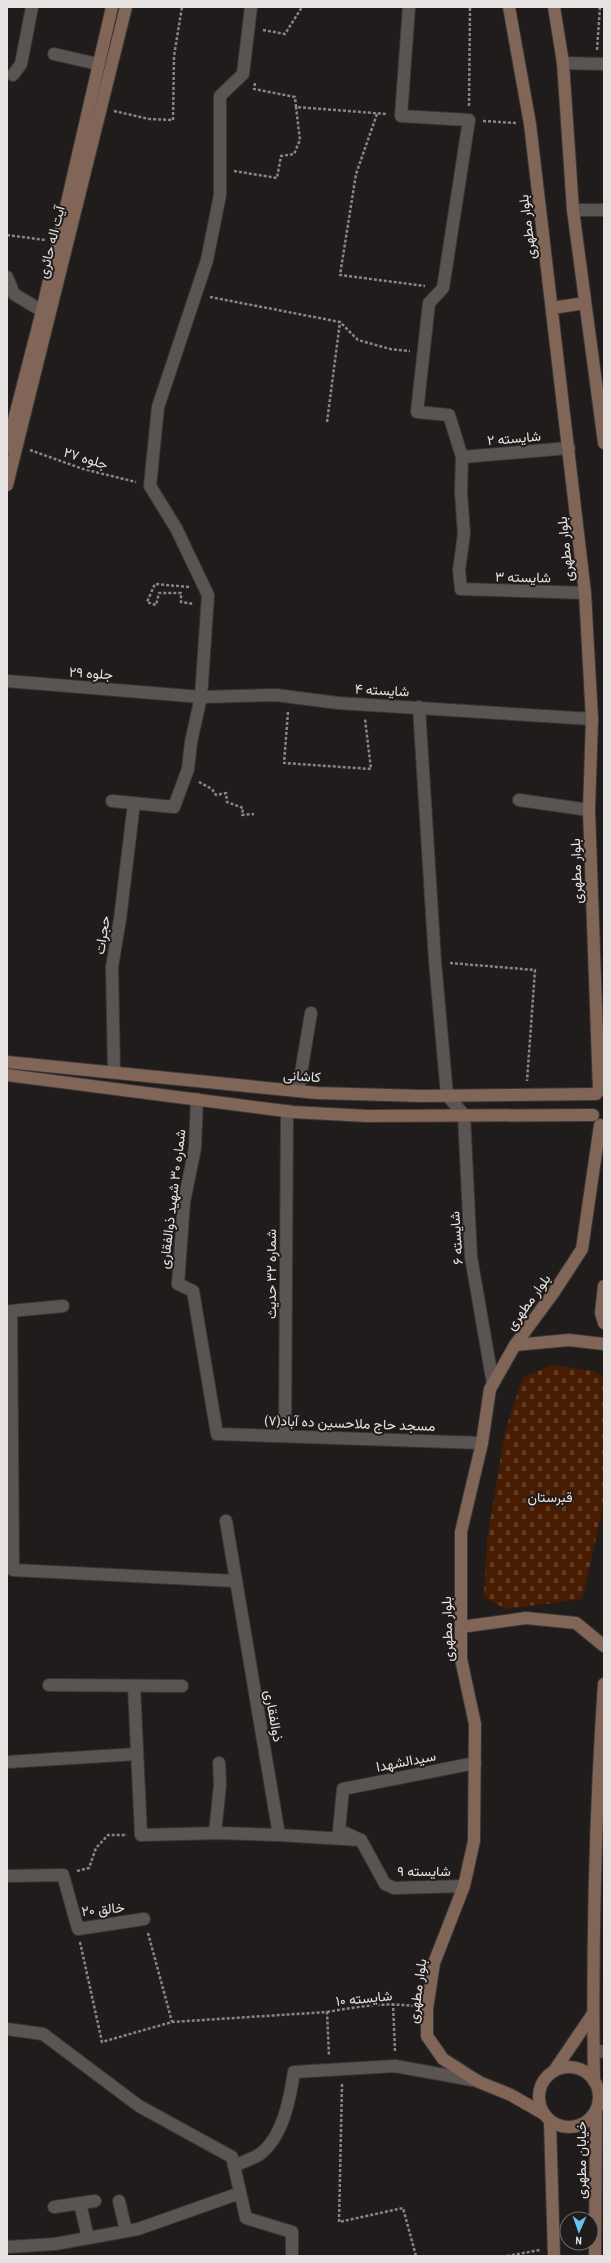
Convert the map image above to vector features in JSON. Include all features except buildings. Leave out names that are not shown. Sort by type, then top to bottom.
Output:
[{"type":"main road","name":"آیت اله حائری","points":[[46,311],[57,242],[112,7]]},
{"type":"main road","name":"آیت اله حائری","points":[[7,485],[12,446],[126,7]]},
{"type":"main road","name":"بلوار مطهری","points":[[509,7],[530,124],[585,593],[592,719],[589,810],[600,1091],[592,1106],[593,1114]]},
{"type":"main road","points":[[555,13],[563,63],[573,210],[604,443]]},
{"type":"main road","points":[[552,308],[585,304]]},
{"type":"main road","name":"کاشانی","points":[[7,1062],[298,1091],[422,1096],[526,1095],[600,1091]]},
{"type":"main road","points":[[8,1075],[287,1111],[367,1116],[593,1114],[602,1126]]},
{"type":"main road","name":"بلوار مطهری","points":[[547,2117],[511,2095],[479,2082],[443,2059],[427,2036],[427,2009],[434,1963],[464,1886],[474,1841],[475,1724],[461,1659],[461,1532],[482,1443],[490,1389],[515,1345],[554,1292],[582,1249],[602,1126]]},
{"type":"main road","points":[[604,1286],[601,1313],[604,1323]]},
{"type":"main road","points":[[515,1345],[569,1340],[604,1344]]},
{"type":"main road","points":[[461,1627],[526,1618],[576,1623],[604,1646]]},
{"type":"main road","points":[[592,2015],[554,2071],[546,2077],[539,2095],[540,2105],[547,2117],[559,2126],[569,2128],[580,2126],[589,2120],[596,2112],[599,2096],[594,2081],[599,2051],[592,2015],[601,1811],[604,1684]]},
{"type":"main road","points":[[554,2071],[569,2067],[576,2068],[583,2071],[594,2081]]},
{"type":"main road","name":"خیابان مطهری","points":[[595,2256],[600,2216],[596,2112]]},
{"type":"main road","name":"خیابان مطهری","points":[[547,2117],[554,2252]]},
{"type":"street","points":[[13,75],[21,64],[32,7]]},
{"type":"street","points":[[112,800],[174,807],[186,777],[201,697],[208,595],[176,528],[150,486],[158,407],[207,260],[220,195],[220,96],[242,74],[251,7]]},
{"type":"street","points":[[409,7],[402,116],[469,120],[443,288],[428,303],[417,412],[449,415],[462,456]]},
{"type":"street","points":[[555,13],[560,7]]},
{"type":"street","points":[[54,54],[98,64]]},
{"type":"street","points":[[563,63],[600,64]]},
{"type":"street","points":[[573,210],[604,210]]},
{"type":"street","points":[[7,277],[14,294],[46,311]]},
{"type":"street","name":"شایسته ۲","points":[[462,456],[569,448]]},
{"type":"street","name":"شایسته ۳","points":[[462,456],[461,492],[464,534],[460,570],[461,590],[585,593]]},
{"type":"street","name":"جلوه ۲۹","points":[[7,681],[172,694]]},
{"type":"street","name":"شایسته ۴","points":[[172,694],[201,697],[276,695],[364,704],[592,719]]},
{"type":"street","points":[[419,707],[435,961],[447,1095],[464,1116]]},
{"type":"street","points":[[519,800],[589,810]]},
{"type":"street","name":"حجرات","points":[[114,1072],[112,967],[120,919],[134,803]]},
{"type":"street","points":[[298,1091],[311,1013]]},
{"type":"street","name":"شماره ۳۰ شهید ذوالفقاری","points":[[197,1099],[195,1148],[184,1202],[178,1284],[193,1292],[217,1434]]},
{"type":"street","name":"شماره ۳۲ حدیث","points":[[285,1436],[287,1111]]},
{"type":"street","name":"شایسته ۶","points":[[464,1116],[471,1257],[493,1384]]},
{"type":"street","points":[[62,1306],[11,1311],[13,1570],[235,1581]]},
{"type":"street","name":"مسجد حاج ملاحسین ده آباد(۷)","points":[[217,1434],[482,1443]]},
{"type":"street","name":"ذوالفقاری","points":[[226,1521],[279,1835]]},
{"type":"street","points":[[48,1685],[182,1686]]},
{"type":"street","points":[[134,1686],[141,1835],[215,1833],[361,1840]]},
{"type":"street","points":[[7,1762],[136,1754]]},
{"type":"street","points":[[215,1833],[220,1785],[219,1763]]},
{"type":"street","name":"سیدالشهدا","points":[[361,1840],[339,1830],[343,1789],[475,1763]]},
{"type":"street","name":"شایسته ۹","points":[[361,1840],[385,1884],[394,1888],[464,1886]]},
{"type":"street","points":[[7,1876],[63,1875]]},
{"type":"street","name":"خالق ۲۰","points":[[63,1875],[78,1929],[144,1919]]},
{"type":"street","points":[[7,2029],[43,2034],[139,2106],[232,2157],[246,2218],[292,2232],[292,2256]]},
{"type":"street","points":[[234,2166],[260,2154],[273,2139],[283,2118],[294,2072],[395,2066],[479,2082]]},
{"type":"street","points":[[7,2247],[56,2244],[138,2229],[240,2194]]},
{"type":"street","points":[[54,2207],[95,2201]]},
{"type":"street","points":[[119,2201],[126,2231]]},
{"type":"street","points":[[80,2203],[88,2238]]},
{"type":"path","points":[[100,108],[149,119],[174,120],[174,56],[182,7]]},
{"type":"path","points":[[249,28],[285,34],[302,7]]},
{"type":"path","points":[[470,7],[469,120],[530,124]]},
{"type":"path","points":[[600,7],[600,64]]},
{"type":"path","points":[[219,169],[277,178],[281,156],[294,154],[300,140],[295,97],[254,89],[255,82]]},
{"type":"path","points":[[296,107],[402,116]]},
{"type":"path","points":[[377,114],[356,174],[340,275],[443,288]]},
{"type":"path","points":[[7,235],[57,242]]},
{"type":"path","points":[[196,294],[340,322],[358,340],[390,349],[424,353]]},
{"type":"path","points":[[327,422],[340,322]]},
{"type":"path","name":"جلوه ۲۷","points":[[12,446],[83,469],[150,486]]},
{"type":"path","points":[[190,560],[189,588],[155,584],[147,602],[156,605],[159,593],[181,593],[181,602],[208,606]]},
{"type":"path","points":[[289,697],[284,763],[370,769],[364,704]]},
{"type":"path","points":[[186,777],[212,789],[216,795],[226,793],[226,802],[243,808],[242,815],[254,814]]},
{"type":"path","points":[[435,961],[535,970],[526,1095]]},
{"type":"path","points":[[63,1875],[89,1868],[96,1848],[108,1835],[141,1835]]},
{"type":"path","points":[[144,1919],[172,2022]]},
{"type":"path","name":"شایسته ۱۰","points":[[78,1929],[102,2042],[172,2022],[327,2012],[393,2004],[427,2009]]},
{"type":"path","points":[[393,2004],[395,2066]]},
{"type":"path","points":[[327,2012],[329,2070]]},
{"type":"path","points":[[342,2069],[339,2222],[402,2208],[416,2256]]},
{"type":"path","points":[[507,2256],[554,2252]]},
{"type":"green space","name":"قبرستان","points":[[553,1365],[593,1371],[604,1376],[604,1503],[582,1599],[506,1609],[484,1597],[487,1540],[505,1432],[523,1377]]}]
